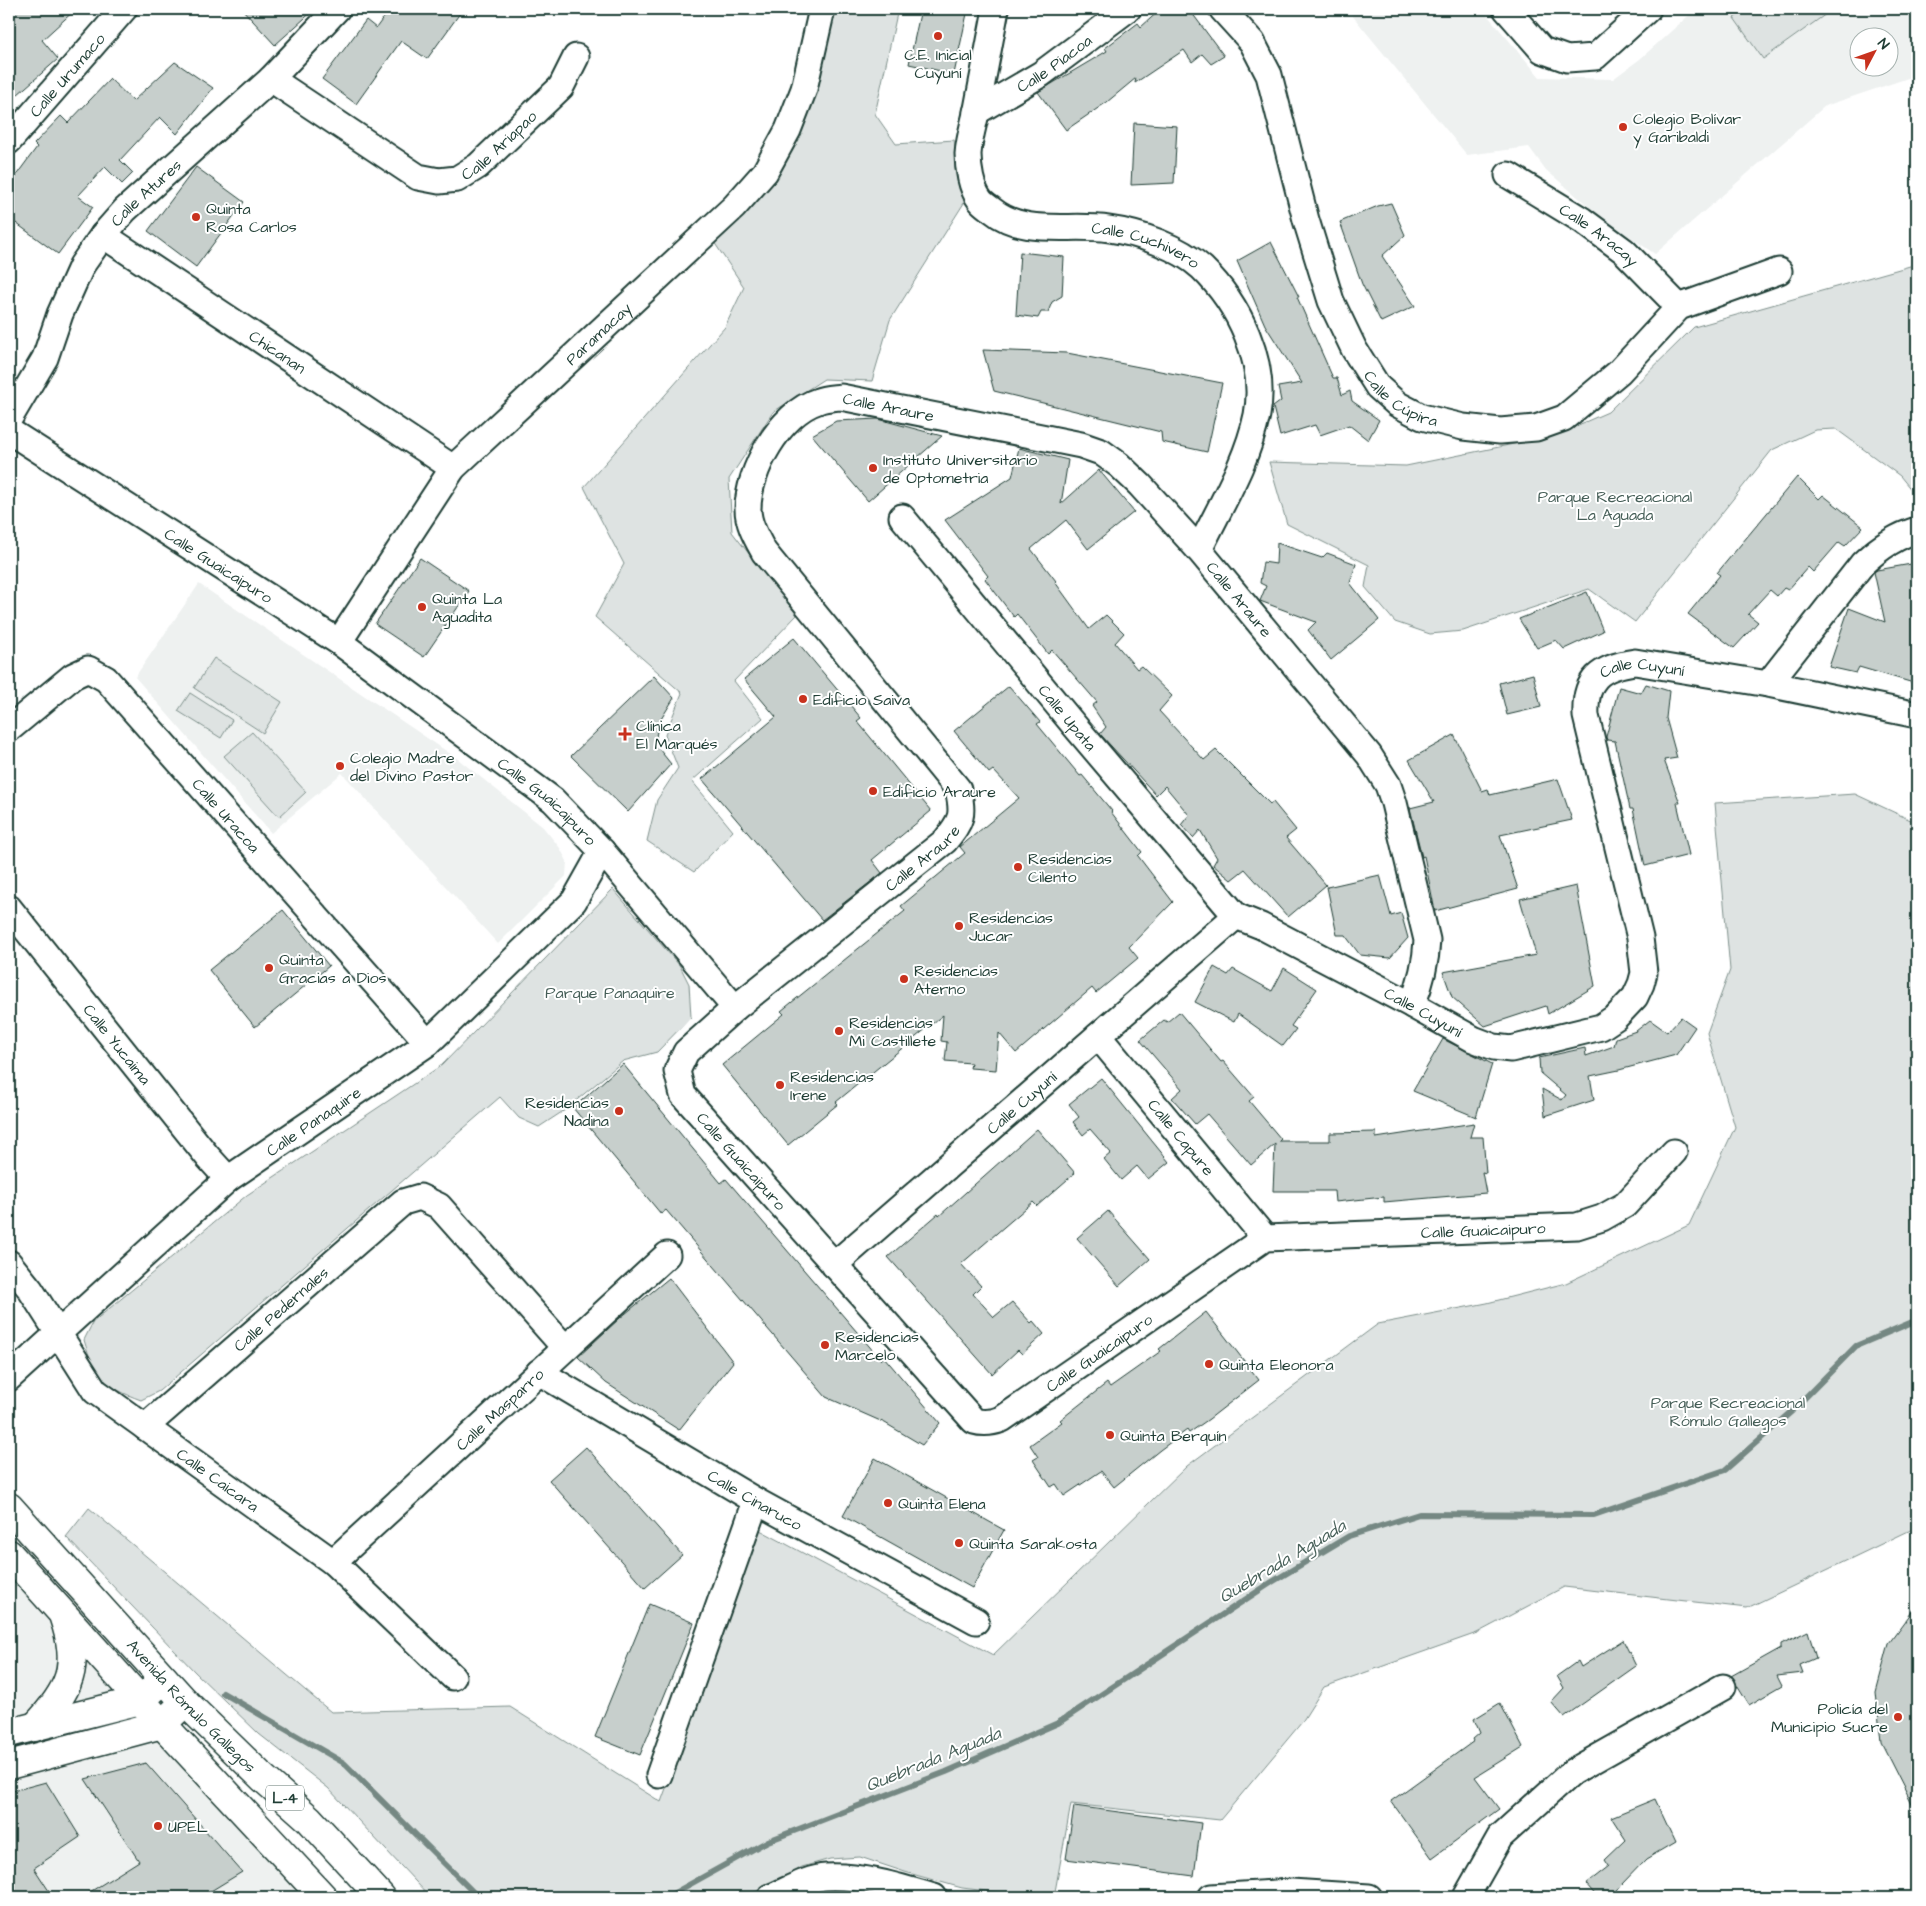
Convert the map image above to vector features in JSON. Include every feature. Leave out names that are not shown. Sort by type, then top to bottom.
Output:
[{"type":"main road","name":"Avenida Rómulo Gallegos","points":[[9,1507],[185,1702],[263,1778],[309,1819],[381,1897]]},
{"type":"main road","name":"Avenida Rómulo Gallegos","points":[[9,1554],[140,1700],[323,1897]]},
{"type":"main road","points":[[35,1726],[58,1701],[72,1667],[69,1633],[62,1614]]},
{"type":"main road","points":[[9,1733],[140,1700],[164,1679]]},
{"type":"main road","points":[[9,1765],[162,1724],[185,1702]]},
{"type":"street","name":"Calle Urumaco","points":[[9,141],[124,9]]},
{"type":"street","name":"Calle Atures","points":[[9,419],[45,358],[60,314],[82,265],[104,235],[125,210],[271,79],[337,9]]},
{"type":"street","name":"Paramacay","points":[[339,642],[453,468],[734,207],[765,172],[788,130],[804,89],[822,9]]},
{"type":"street","name":"Calle Cuchivero","points":[[996,9],[968,154],[972,184],[981,201],[992,210],[1018,224],[1039,227],[1106,228],[1132,232],[1177,252],[1201,267],[1222,292],[1240,319],[1254,356],[1258,386],[1257,414],[1236,476],[1198,550]]},
{"type":"street","name":"Calle Piacoa","points":[[976,112],[1041,74],[1128,9]]},
{"type":"street","name":"Calle Cúpira","points":[[1222,9],[1252,42],[1269,75],[1306,220],[1331,301],[1354,349],[1378,387],[1397,404],[1422,417],[1463,427],[1500,431],[1536,428],[1564,418],[1612,377],[1679,307],[1779,271]]},
{"type":"street","points":[[1506,9],[1542,50],[1567,59],[1595,57],[1648,9]]},
{"type":"street","name":"Calle Ariapao","points":[[271,79],[418,177],[438,181],[458,179],[478,166],[562,87],[576,57]]},
{"type":"street","name":"Calle Aracay","points":[[1508,175],[1582,220],[1624,251],[1679,307]]},
{"type":"street","name":"Chicanan","points":[[104,235],[453,468]]},
{"type":"street","name":"Calle Araure","points":[[735,1008],[945,842],[958,825],[962,808],[958,788],[764,552],[753,532],[748,510],[752,484],[768,446],[783,426],[799,411],[818,401],[841,397],[1082,445],[1101,452],[1119,465],[1140,485],[1198,550],[1369,755],[1388,785],[1427,940],[1426,959],[1420,985],[1412,1005]]},
{"type":"street","name":"Calle Guaicaipuro","points":[[9,431],[339,642],[553,800],[602,851],[735,1008],[686,1052],[677,1071],[684,1095],[974,1421],[988,1423],[1002,1419],[1265,1238],[1577,1226],[1602,1218],[1625,1205],[1674,1152]]},
{"type":"street","name":"Calle Upata","points":[[902,517],[1236,916]]},
{"type":"street","points":[[1768,684],[1864,563],[1876,551],[1890,542],[1917,530]]},
{"type":"street","name":"Calle Cuyuní","points":[[834,1265],[1236,916],[1261,926],[1473,1038],[1494,1046],[1511,1049],[1601,1027],[1616,1017],[1635,998],[1644,973],[1643,955],[1586,716],[1587,690],[1595,678],[1606,670],[1620,664],[1635,662],[1768,684],[1917,715]]},
{"type":"street","name":"Calle Uracoa","points":[[9,729],[72,676],[88,669],[106,679],[428,1042]]},
{"type":"street","name":"Calle Panaquire","points":[[9,1378],[57,1332],[228,1179],[428,1042],[574,901],[602,851]]},
{"type":"street","name":"Calle Yucaima","points":[[9,908],[208,1157],[228,1179]]},
{"type":"street","name":"Calle Capure","points":[[1098,1036],[1265,1238]]},
{"type":"street","name":"Calle Pedernales","points":[[145,1427],[403,1202],[420,1197],[439,1206],[565,1348]]},
{"type":"street","name":"Calle Masparro","points":[[333,1562],[667,1255]]},
{"type":"street","name":"Calle Caicara","points":[[9,1263],[30,1289],[95,1391],[333,1562],[453,1677]]},
{"type":"street","name":"Calle Cinaruco","points":[[539,1372],[756,1501],[976,1620]]},
{"type":"street","points":[[659,1775],[756,1501]]},
{"type":"street","points":[[1466,1897],[1500,1837],[1572,1772],[1723,1688]]},
{"type":"street","points":[[771,1897],[825,1877],[864,1879],[934,1897]]},
{"type":"street","points":[[1211,1897],[1291,1892],[1369,1897]]},
{"type":"shaded area","name":"Colegio Bolívar y Garibaldi","points":[[1347,9],[1482,9],[1540,77],[1613,79],[1640,59],[1696,9],[1917,9],[1917,75],[1825,106],[1655,254],[1605,220],[1546,170],[1529,147],[1467,155]]},
{"type":"shaded area","name":"Colegio Madre del Divino Pastor","points":[[199,584],[458,759],[543,827],[560,848],[567,861],[566,876],[498,944],[342,773],[271,833],[135,677]]},
{"type":"shaded area","points":[[9,1562],[312,1897],[9,1897]]},
{"type":"green space","points":[[830,9],[898,9],[875,114],[896,144],[954,140],[964,203],[890,320],[872,381],[824,379],[773,412],[729,479],[732,532],[797,615],[734,681],[763,718],[692,781],[733,831],[694,872],[647,841],[657,800],[678,768],[665,735],[682,693],[595,617],[624,564],[584,487],[725,327],[744,287],[714,242],[803,111]]},
{"type":"green space","points":[[1746,9],[1833,9],[1763,59],[1734,18]]},
{"type":"green space","name":"Parque Recreacional La Aguada","points":[[1917,264],[1917,497],[1900,476],[1836,429],[1815,430],[1772,450],[1635,622],[1589,589],[1463,631],[1430,634],[1395,622],[1365,587],[1369,565],[1287,524],[1269,462],[1406,466],[1553,436],[1608,412],[1694,327]]},
{"type":"green space","points":[[214,658],[282,702],[263,733],[194,688]]},
{"type":"green space","points":[[190,693],[232,720],[221,738],[178,711]]},
{"type":"green space","points":[[252,732],[306,792],[279,817],[224,756]]},
{"type":"green space","name":"Parque Recreacional Rómulo Gallegos","points":[[1855,794],[1917,823],[1917,1527],[1747,1608],[1564,1587],[1477,1633],[1324,1687],[1302,1722],[1220,1820],[1071,1804],[1054,1897],[1037,1897],[962,1888],[860,1857],[830,1859],[802,1867],[769,1886],[742,1897],[430,1897],[328,1788],[259,1734],[195,1672],[66,1537],[89,1508],[331,1712],[510,1707],[661,1802],[760,1530],[993,1655],[1187,1466],[1378,1324],[1487,1303],[1566,1283],[1689,1225],[1735,1127],[1707,1033],[1730,970],[1715,803]]},
{"type":"green space","name":"Parque Panaquire","points":[[613,889],[680,966],[689,984],[691,1017],[657,1052],[623,1061],[565,1110],[539,1127],[519,1118],[500,1097],[159,1391],[141,1400],[118,1390],[103,1379],[92,1363],[84,1340],[93,1322],[247,1195],[442,1065]]},
{"type":"green space","points":[[837,1891],[862,1891],[883,1897],[809,1897]]},
{"type":"building","points":[[9,9],[76,9],[42,40],[58,59],[17,95],[9,86]]},
{"type":"building","points":[[242,9],[315,9],[275,45]]},
{"type":"building","points":[[390,9],[463,9],[427,59],[401,41],[356,104],[322,79],[366,20],[376,28]]},
{"type":"building","name":"C.E. Inicial Cuyuní","points":[[921,9],[968,9],[954,74],[909,64]]},
{"type":"building","points":[[1161,9],[1189,9],[1224,56],[1211,64],[1202,54],[1192,62],[1184,50],[1135,83],[1136,78],[1107,102],[1066,130],[1038,92],[1107,51],[1105,48],[1138,23],[1141,27]]},
{"type":"building","points":[[175,62],[213,88],[177,134],[160,117],[120,160],[133,173],[122,184],[105,167],[78,196],[93,207],[58,254],[9,218],[9,185],[37,147],[34,144],[61,116],[68,123],[110,79],[133,101]]},
{"type":"building","points":[[1134,123],[1177,126],[1174,183],[1131,185]]},
{"type":"building","name":"Quinta Rosa Carlos","points":[[196,167],[244,202],[196,267],[148,231]]},
{"type":"building","points":[[1391,203],[1405,235],[1382,256],[1415,306],[1381,322],[1362,284],[1340,222],[1378,206]]},
{"type":"building","points":[[1271,242],[1299,297],[1297,297],[1333,378],[1337,378],[1342,395],[1350,391],[1352,401],[1379,420],[1368,440],[1349,425],[1320,435],[1315,425],[1280,436],[1273,407],[1281,401],[1278,387],[1302,383],[1265,325],[1237,261]]},
{"type":"building","points":[[1020,252],[1064,257],[1062,296],[1052,302],[1048,312],[1041,312],[1038,318],[1016,315]]},
{"type":"building","points":[[983,350],[1067,353],[1222,383],[1207,452],[1162,442],[1161,432],[994,391]]},
{"type":"building","name":"Instituto Universitario de Optometria","points":[[878,419],[942,436],[868,501],[812,435],[836,421]]},
{"type":"building","points":[[1019,448],[1068,460],[1061,504],[1099,470],[1134,512],[1088,549],[1066,520],[1031,549],[1089,629],[1106,615],[1124,633],[1115,643],[1137,669],[1141,666],[1172,696],[1159,711],[1204,760],[1216,750],[1270,804],[1273,802],[1296,830],[1286,838],[1326,885],[1288,917],[1245,869],[1231,880],[1213,865],[1217,858],[1200,830],[1193,838],[1181,825],[1189,815],[1165,786],[1156,795],[1100,734],[1106,727],[1092,706],[1097,702],[1052,650],[1048,654],[1017,614],[1014,617],[985,579],[988,576],[945,520],[1012,477]]},
{"type":"building","points":[[1797,477],[1819,499],[1823,495],[1863,527],[1845,546],[1839,542],[1813,572],[1808,567],[1788,590],[1784,588],[1777,596],[1770,590],[1748,614],[1758,622],[1734,648],[1688,614],[1720,575],[1717,573]]},
{"type":"building","points":[[1277,543],[1322,558],[1327,553],[1356,564],[1350,583],[1379,620],[1331,660],[1308,630],[1316,622],[1260,601],[1266,586],[1260,583],[1263,562],[1276,564]]},
{"type":"building","name":"Quinta La Aguadita","points":[[420,558],[469,591],[424,657],[375,624]]},
{"type":"building","points":[[1917,563],[1917,684],[1859,667],[1856,673],[1829,667],[1849,608],[1885,622],[1874,572]]},
{"type":"building","points":[[1587,592],[1603,631],[1564,649],[1556,640],[1537,648],[1519,619]]},
{"type":"building","points":[[794,638],[861,718],[857,721],[931,811],[872,860],[882,873],[822,920],[702,779],[776,717],[744,679]]},
{"type":"building","points":[[1533,674],[1541,707],[1507,715],[1499,683]]},
{"type":"building","name":"Clínica El Marqués","points":[[654,676],[674,698],[658,724],[655,744],[671,764],[628,812],[571,756]]},
{"type":"building","points":[[1646,684],[1669,691],[1666,718],[1677,758],[1664,760],[1680,803],[1677,803],[1689,855],[1645,866],[1633,809],[1630,809],[1615,741],[1607,740],[1606,737],[1619,687],[1641,693]]},
{"type":"building","points":[[1009,686],[1040,722],[1037,724],[1112,811],[1142,852],[1138,856],[1173,902],[1129,947],[1138,958],[1096,993],[1092,988],[1016,1053],[999,1033],[996,1070],[970,1068],[971,1063],[945,1061],[947,1042],[941,1041],[943,1015],[836,1102],[838,1104],[788,1145],[722,1065],[784,1014],[781,1011],[905,911],[901,906],[965,853],[960,847],[1019,798],[993,770],[989,773],[954,731]]},
{"type":"building","points":[[1454,735],[1482,791],[1488,789],[1490,795],[1558,779],[1572,820],[1500,835],[1518,889],[1435,911],[1424,856],[1422,857],[1410,808],[1434,802],[1409,760]]},
{"type":"building","points":[[1380,875],[1391,916],[1401,913],[1408,938],[1390,958],[1360,955],[1345,935],[1337,935],[1327,887]]},
{"type":"building","points":[[1576,886],[1595,986],[1548,1014],[1546,1006],[1485,1026],[1452,997],[1443,972],[1536,955],[1520,899]]},
{"type":"building","name":"Quinta Gracias a Dios","points":[[283,910],[329,966],[255,1027],[209,970]]},
{"type":"building","points":[[1214,967],[1228,975],[1233,969],[1272,991],[1284,968],[1317,989],[1291,1026],[1296,1029],[1283,1046],[1238,1014],[1234,1022],[1195,1002]]},
{"type":"building","points":[[1179,1012],[1221,1062],[1223,1061],[1254,1097],[1249,1101],[1281,1139],[1279,1141],[1330,1141],[1330,1133],[1376,1132],[1376,1138],[1474,1123],[1470,1137],[1483,1137],[1486,1173],[1482,1172],[1486,1193],[1384,1202],[1384,1197],[1335,1202],[1334,1191],[1273,1191],[1275,1144],[1251,1165],[1207,1114],[1195,1124],[1172,1098],[1182,1089],[1140,1040],[1164,1020],[1167,1022]]},
{"type":"building","points":[[1681,1017],[1695,1027],[1676,1055],[1590,1076],[1594,1100],[1545,1116],[1542,1089],[1562,1100],[1566,1095],[1540,1073],[1539,1058],[1585,1048],[1586,1056],[1614,1046],[1616,1038],[1636,1031],[1650,1020],[1667,1032]]},
{"type":"building","points":[[1443,1039],[1492,1064],[1476,1117],[1413,1091]]},
{"type":"building","points":[[623,1064],[721,1183],[726,1179],[881,1360],[884,1357],[940,1423],[922,1445],[885,1423],[826,1397],[666,1210],[661,1214],[573,1108]]},
{"type":"building","points":[[1101,1078],[1169,1162],[1148,1179],[1137,1166],[1121,1180],[1104,1159],[1111,1153],[1090,1129],[1083,1135],[1073,1122],[1079,1117],[1069,1104]]},
{"type":"building","points":[[1037,1129],[1075,1173],[1037,1206],[1033,1202],[961,1264],[981,1286],[973,1294],[994,1317],[1012,1302],[1044,1334],[1022,1354],[1018,1350],[992,1374],[888,1257],[938,1214],[939,1216]]},
{"type":"building","points":[[1108,1211],[1150,1259],[1119,1286],[1077,1238]]},
{"type":"building","points":[[669,1278],[733,1362],[679,1430],[606,1383],[578,1357],[620,1318]]},
{"type":"building","points":[[1206,1312],[1259,1380],[1189,1433],[1187,1430],[1114,1487],[1101,1471],[1064,1496],[1056,1484],[1051,1487],[1033,1460],[1038,1457],[1030,1445],[1062,1422],[1060,1420],[1107,1383],[1110,1387],[1161,1351],[1159,1349]]},
{"type":"building","points":[[586,1447],[682,1555],[645,1588],[549,1480]]},
{"type":"building","points":[[875,1458],[1004,1530],[972,1588],[843,1516]]},
{"type":"building","points":[[649,1604],[694,1623],[640,1755],[595,1737]]},
{"type":"building","name":"Policía del Municipio Sucre","points":[[1917,1605],[1917,1813],[1881,1742],[1876,1692],[1889,1643]]},
{"type":"building","points":[[1808,1631],[1816,1658],[1800,1665],[1803,1673],[1777,1676],[1782,1686],[1749,1705],[1731,1676],[1781,1648],[1781,1644]]},
{"type":"building","points":[[1623,1640],[1636,1666],[1564,1717],[1551,1702],[1564,1688],[1557,1676],[1578,1661],[1581,1667]]},
{"type":"building","points":[[1500,1703],[1523,1747],[1475,1777],[1499,1809],[1432,1858],[1391,1801],[1474,1741],[1473,1739],[1480,1733],[1474,1719]]},
{"type":"building","name":"UPEL","points":[[146,1763],[242,1872],[201,1897],[82,1897],[139,1861],[85,1779]]},
{"type":"building","points":[[46,1782],[80,1837],[34,1868],[53,1897],[9,1897],[9,1792]]},
{"type":"building","points":[[1655,1799],[1675,1842],[1646,1859],[1612,1897],[1597,1897],[1586,1884],[1609,1866],[1605,1860],[1626,1840],[1611,1817]]},
{"type":"building","points":[[1074,1806],[1201,1823],[1194,1876],[1066,1859]]},
{"type":"waterway","name":"Quebrada Aguada","points":[[667,1897],[768,1841],[946,1772],[1058,1723],[1272,1582],[1349,1536],[1419,1514],[1594,1515],[1725,1470],[1792,1411],[1856,1346],[1917,1320]]},
{"type":"waterway","points":[[223,1693],[344,1763],[478,1897]]},
{"type":"place","name":"C.E. Inicial Cuyuní","points":[[938,36]]},
{"type":"place","name":"Colegio Bolívar y Garibaldi","points":[[1623,127]]},
{"type":"place","name":"Quinta Rosa Carlos","points":[[196,217]]},
{"type":"place","name":"Instituto Universitario de Optometria","points":[[873,468]]},
{"type":"place","name":"Quinta La Aguadita","points":[[422,607]]},
{"type":"place","name":"Edificio Saiva","points":[[803,699]]},
{"type":"place","name":"Clínica El Marqués","points":[[625,734]]},
{"type":"place","name":"Colegio Madre del Divino Pastor","points":[[340,766]]},
{"type":"place","name":"Edificio Araure","points":[[873,791]]},
{"type":"place","name":"Residencias Cilento","points":[[1018,867]]},
{"type":"place","name":"Residencias Jucar","points":[[959,926]]},
{"type":"place","name":"Quinta Gracias a Dios","points":[[269,968]]},
{"type":"place","name":"Residencias Aterno","points":[[904,979]]},
{"type":"place","name":"Residencias Mi Castillete","points":[[839,1031]]},
{"type":"place","name":"Residencias Irene","points":[[780,1085]]},
{"type":"place","name":"Residencias Nadina","points":[[619,1111]]},
{"type":"place","name":"Residencias Marcelo","points":[[825,1345]]},
{"type":"place","name":"Quinta Eleonora","points":[[1209,1364]]},
{"type":"place","name":"Quinta Berquín","points":[[1110,1435]]},
{"type":"place","name":"Quinta Elena","points":[[888,1503]]},
{"type":"place","name":"Quinta Sarakosta","points":[[959,1543]]},
{"type":"place","name":"Policía del Municipio Sucre","points":[[1898,1717]]},
{"type":"place","name":"UPEL","points":[[158,1826]]}]
